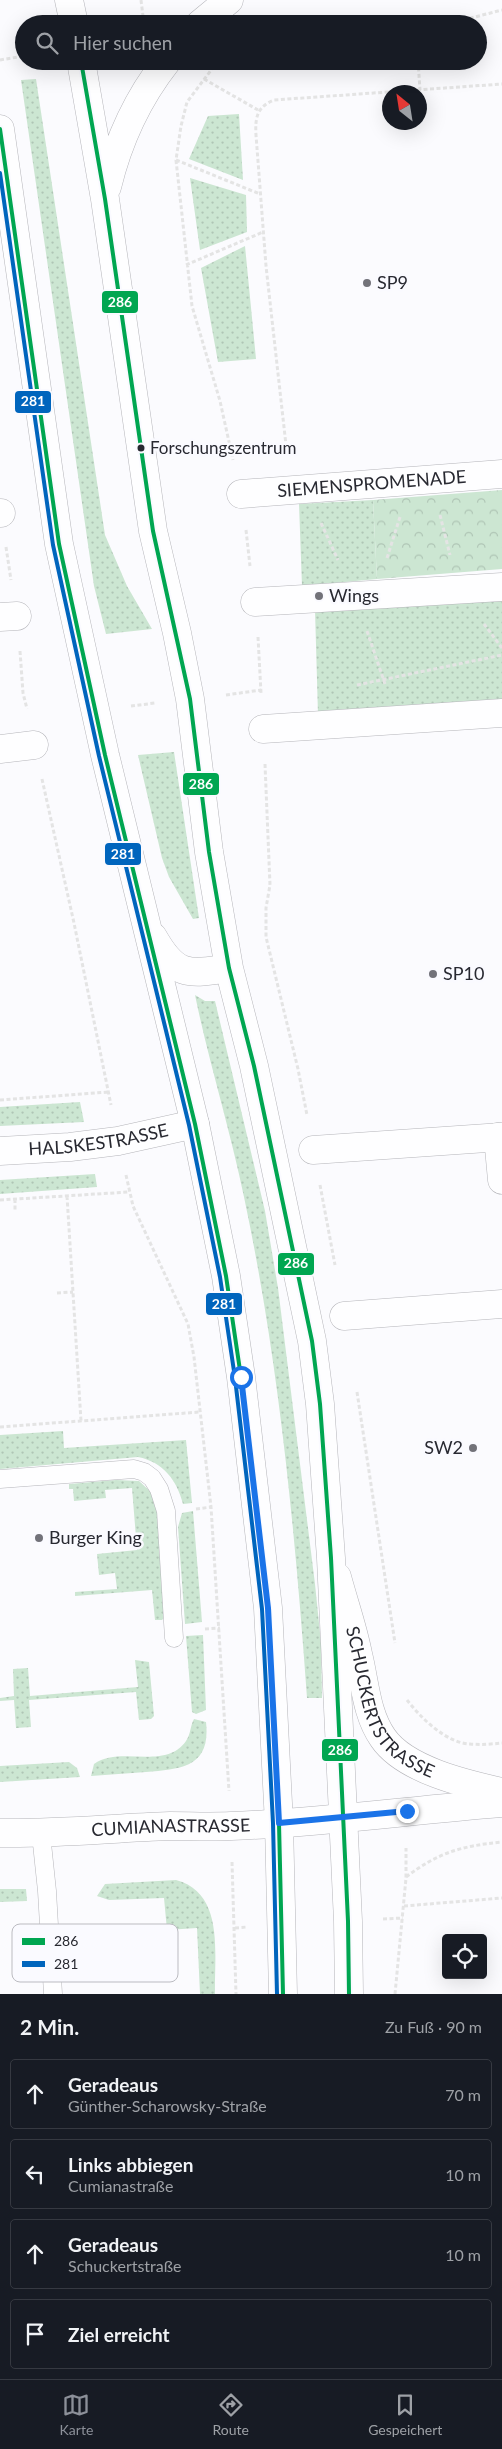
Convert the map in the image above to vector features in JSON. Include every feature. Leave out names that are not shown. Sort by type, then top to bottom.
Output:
[{"type":"street","points":[[69,0],[72,15]]},
{"type":"street","points":[[211,15],[229,0]]},
{"type":"street","points":[[83,70],[105,198],[153,531],[177,632],[190,700],[209,852],[229,968],[254,1066],[312,1341],[320,1404],[332,1558],[342,1819],[348,1920],[349,1994]]},
{"type":"street","points":[[105,198],[115,154],[130,118],[160,70]]},
{"type":"street","points":[[0,129],[59,544],[94,710],[195,1124],[226,1276],[241,1377],[268,1608],[279,1823],[283,1994]]},
{"type":"street","name":"SIEMENSPROMENADE","points":[[241,494],[502,474]]},
{"type":"street","points":[[255,602],[502,587]]},
{"type":"street","points":[[263,729],[502,713]]},
{"type":"street","points":[[0,749],[34,745]]},
{"type":"street","points":[[144,921],[165,958],[177,968],[190,973],[229,968]]},
{"type":"street","name":"HALSKESTRASSE","points":[[0,1151],[78,1146],[118,1141],[195,1124]]},
{"type":"street","points":[[313,1150],[500,1137],[502,1180]]},
{"type":"street","points":[[344,1316],[502,1304]]},
{"type":"street","name":"SCHUCKERTSTRASSE","points":[[332,1558],[351,1625],[373,1721],[383,1739],[407,1759],[450,1780],[502,1792]]},
{"type":"street","points":[[342,1819],[502,1803]]},
{"type":"street","name":"CUMIANASTRASSE","points":[[0,1833],[41,1834],[170,1826],[230,1826],[342,1819]]},
{"type":"lane","points":[[0,1479],[134,1469],[144,1472],[152,1478],[159,1489],[166,1511],[174,1638]]},
{"type":"lane","points":[[41,1834],[49,1924]]},
{"type":"path","points":[[141,0],[143,15]]},
{"type":"path","points":[[482,15],[502,10]]},
{"type":"path","points":[[0,60],[15,58]]},
{"type":"path","points":[[211,70],[187,102],[180,126],[176,160],[186,265],[192,306],[220,401],[241,494],[255,602],[270,875],[265,924],[266,937],[298,1069],[344,1316]]},
{"type":"path","points":[[419,70],[420,85]]},
{"type":"path","points":[[204,79],[258,110]]},
{"type":"path","points":[[427,89],[502,84]]},
{"type":"path","points":[[382,93],[274,100],[258,110],[255,122],[263,232],[298,489],[365,595],[383,679],[397,720]]},
{"type":"path","points":[[176,160],[260,194]]},
{"type":"path","points":[[186,265],[263,232]]},
{"type":"path","points":[[365,595],[421,480]]},
{"type":"path","points":[[421,480],[458,589]]},
{"type":"path","points":[[355,685],[502,655]]},
{"type":"path","points":[[94,710],[190,700]]},
{"type":"path","points":[[0,1100],[109,1092]]},
{"type":"path","points":[[0,1200],[129,1192]]},
{"type":"path","points":[[67,1196],[80,1421]]},
{"type":"path","points":[[15,1199],[15,1211]]},
{"type":"path","points":[[57,1292],[73,1292]]},
{"type":"path","points":[[356,1383],[396,1647]]},
{"type":"path","points":[[0,1427],[200,1412]]},
{"type":"path","points":[[205,1629],[220,1628]]},
{"type":"path","points":[[405,1691],[407,1700],[407,1759]]},
{"type":"path","points":[[407,1700],[418,1714],[439,1732],[468,1744],[502,1743]]},
{"type":"path","points":[[395,1994],[406,1878],[407,1811]]},
{"type":"path","points":[[230,1826],[236,1994]]},
{"type":"path","points":[[406,1878],[431,1860],[460,1847],[502,1842]]},
{"type":"path","points":[[404,1906],[502,1898]]},
{"type":"green space","points":[[36,79],[105,535],[127,586],[152,629],[106,634],[94,586],[21,80]]},
{"type":"green space","points":[[239,114],[243,180],[189,159],[208,116]]},
{"type":"green space","points":[[190,178],[246,195],[247,232],[200,250]]},
{"type":"green space","points":[[245,246],[256,359],[218,362],[201,268]]},
{"type":"green space","points":[[502,490],[502,569],[377,579],[373,500]]},
{"type":"green space","points":[[373,500],[377,579],[302,586],[299,504]]},
{"type":"green space","points":[[502,600],[502,701],[318,715],[315,610]]},
{"type":"green space","points":[[174,752],[199,918],[193,919],[169,877],[162,858],[138,755]]},
{"type":"green space","points":[[195,995],[205,1001],[215,1001],[265,1211],[278,1288],[315,1584],[321,1643],[322,1698],[307,1698],[291,1510],[267,1321],[238,1172]]},
{"type":"green space","points":[[80,1102],[84,1122],[0,1126],[0,1107]]},
{"type":"green space","points":[[95,1174],[97,1187],[0,1194],[0,1180]]},
{"type":"green space","points":[[63,1431],[64,1448],[186,1440],[192,1503],[183,1504],[177,1487],[168,1473],[155,1463],[138,1457],[0,1469],[0,1435]]},
{"type":"green space","points":[[116,1480],[139,1481],[152,1493],[157,1509],[164,1618],[162,1620],[155,1620],[152,1590],[75,1596],[75,1592],[117,1589],[115,1573],[99,1575],[97,1554],[137,1550],[132,1488],[105,1490],[106,1498],[74,1501],[73,1489],[69,1489],[69,1484]]},
{"type":"green space","points":[[193,1511],[202,1622],[185,1624],[178,1527],[182,1513]]},
{"type":"green space","points":[[203,1635],[206,1710],[196,1714],[192,1712],[186,1636]]},
{"type":"green space","points":[[135,1660],[149,1662],[154,1716],[151,1719],[139,1720],[136,1692],[29,1700],[31,1727],[16,1728],[14,1700],[0,1701],[0,1698],[14,1696],[13,1669],[28,1668],[30,1696],[138,1687]]},
{"type":"green space","points":[[194,1719],[206,1722],[206,1737],[204,1748],[199,1757],[191,1763],[171,1769],[91,1776],[94,1764],[105,1759],[166,1755],[177,1750],[188,1738]]},
{"type":"green space","points":[[69,1762],[77,1768],[80,1777],[0,1782],[0,1766]]},
{"type":"green space","points":[[176,1880],[192,1887],[203,1898],[210,1911],[213,1927],[215,1994],[200,1994],[197,1928],[178,1929],[178,1924],[166,1924],[164,1898],[109,1900],[97,1896],[105,1884]]},
{"type":"green space","points":[[0,1889],[26,1889],[27,1901],[0,1902]]},
{"type":"transit line","name":"286","points":[[83,70],[105,199],[153,531],[190,699],[209,852],[229,968],[254,1066],[312,1341],[320,1404],[331,1558],[348,1921],[349,1994]]},
{"type":"transit line","name":"286","points":[[0,129],[59,544],[105,755],[195,1124],[226,1276],[241,1377],[268,1608],[279,1823],[283,1994]]},
{"type":"transit line","name":"281","points":[[0,173],[53,545],[99,756],[189,1125],[220,1277],[235,1378],[262,1609],[273,1823],[277,1994]]},
{"type":"place","name":"SP9","points":[[367,283]]},
{"type":"place","name":"Forschungszentrum","points":[[141,448]]},
{"type":"place","name":"Wings","points":[[319,596]]},
{"type":"place","name":"SP10","points":[[433,974]]},
{"type":"place","name":"SW2","points":[[473,1448]]},
{"type":"place","name":"Burger King","points":[[39,1538]]},
{"type":"route","points":[[241,1377],[268,1608],[274,1694],[279,1823],[342,1819],[407,1811]]}]
